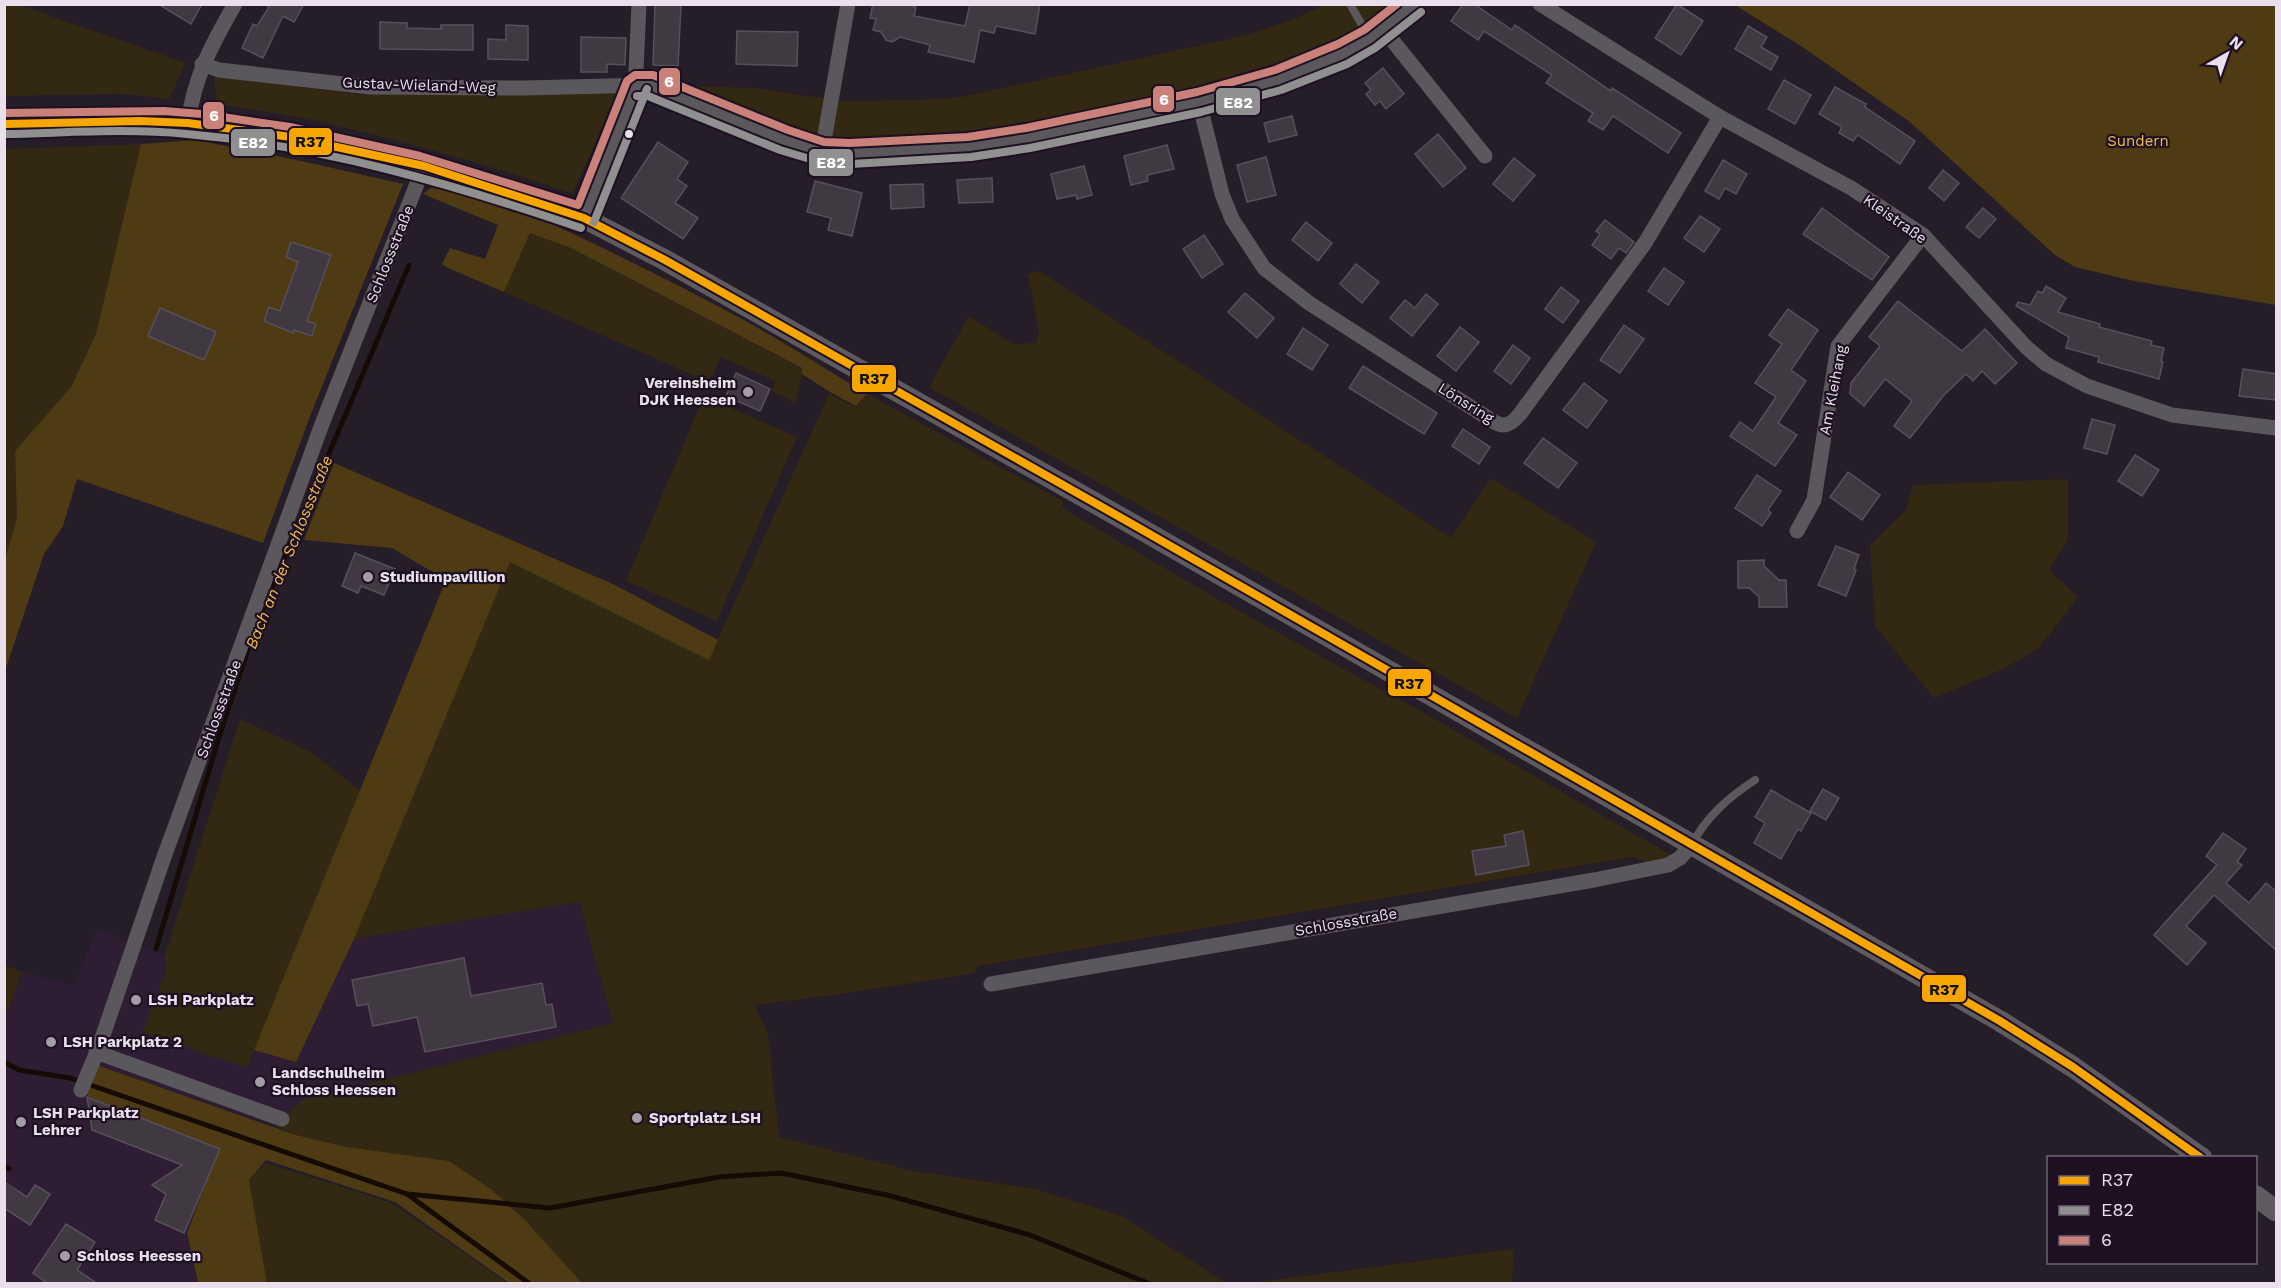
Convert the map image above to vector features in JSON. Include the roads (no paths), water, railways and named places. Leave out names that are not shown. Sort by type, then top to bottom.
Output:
[{"type":"main road","points":[[4,124],[140,121],[188,123],[291,137],[424,166],[584,218],[665,260],[929,409],[2000,1021],[2073,1067],[2199,1156]]},
{"type":"main road","points":[[2257,1197],[2277,1211]]},
{"type":"street","points":[[188,123],[202,64],[235,4]]},
{"type":"street","points":[[584,218],[637,85],[639,4]]},
{"type":"street","points":[[822,152],[848,4]]},
{"type":"street","name":"Gustav-Wieland-Weg","points":[[202,64],[219,70],[370,87],[524,88],[650,85],[784,140],[822,152],[850,154],[908,152],[1003,143],[1199,102],[1278,80],[1343,54],[1370,39],[1414,4]]},
{"type":"street","name":"Kleistraße","points":[[1540,4],[1720,117],[1851,188],[1923,235],[2026,347],[2046,364],[2087,386],[2172,416],[2277,428]]},
{"type":"street","points":[[1384,30],[1485,156]]},
{"type":"street","name":"Lönsring","points":[[1199,102],[1222,194],[1232,219],[1264,268],[1309,303],[1491,419],[1506,426],[1512,424],[1520,414],[1645,243],[1720,117]]},
{"type":"street","name":"Schlossstraße","points":[[81,1090],[322,424],[424,166]]},
{"type":"street","name":"Am Kleihang","points":[[1797,531],[1814,500],[1838,346],[1923,235]]},
{"type":"street","name":"Schlossstraße","points":[[991,984],[1594,880],[1668,865],[1680,858],[1692,844]]},
{"type":"street","points":[[96,1052],[282,1119]]},
{"type":"lane","points":[[1350,4],[1370,39]]},
{"type":"lane","points":[[1692,844],[1703,824],[1739,790],[1755,780]]},
{"type":"waterway","name":"Bach an der Schlossstraße","points":[[255,628],[409,265]]},
{"type":"waterway","name":"Bach an der Schlossstraße","points":[[156,949],[219,737],[251,640]]},
{"type":"waterway","points":[[4,1062],[19,1070],[70,1078],[407,1194],[530,1284]]},
{"type":"waterway","points":[[4,1166],[9,1169]]},
{"type":"waterway","points":[[407,1194],[550,1208],[719,1177],[781,1173],[891,1196],[1030,1235],[1150,1284]]},
{"type":"tunnel","points":[[4,1199],[12,1187]]},
{"type":"place","name":"Vereinsheim DJK Heessen","points":[[748,392]]},
{"type":"place","name":"Studiumpavillion","points":[[368,577]]},
{"type":"place","name":"LSH Parkplatz","points":[[136,1000]]},
{"type":"place","name":"LSH Parkplatz 2","points":[[51,1042]]},
{"type":"place","name":"Landschulheim Schloss Heessen","points":[[260,1082]]},
{"type":"place","name":"Sportplatz LSH","points":[[637,1118]]},
{"type":"place","name":"LSH Parkplatz Lehrer","points":[[21,1122]]},
{"type":"place","name":"Schloss Heessen","points":[[65,1256]]},
{"type":"park label","name":"Sundern","points":[[2138,141]]}]
